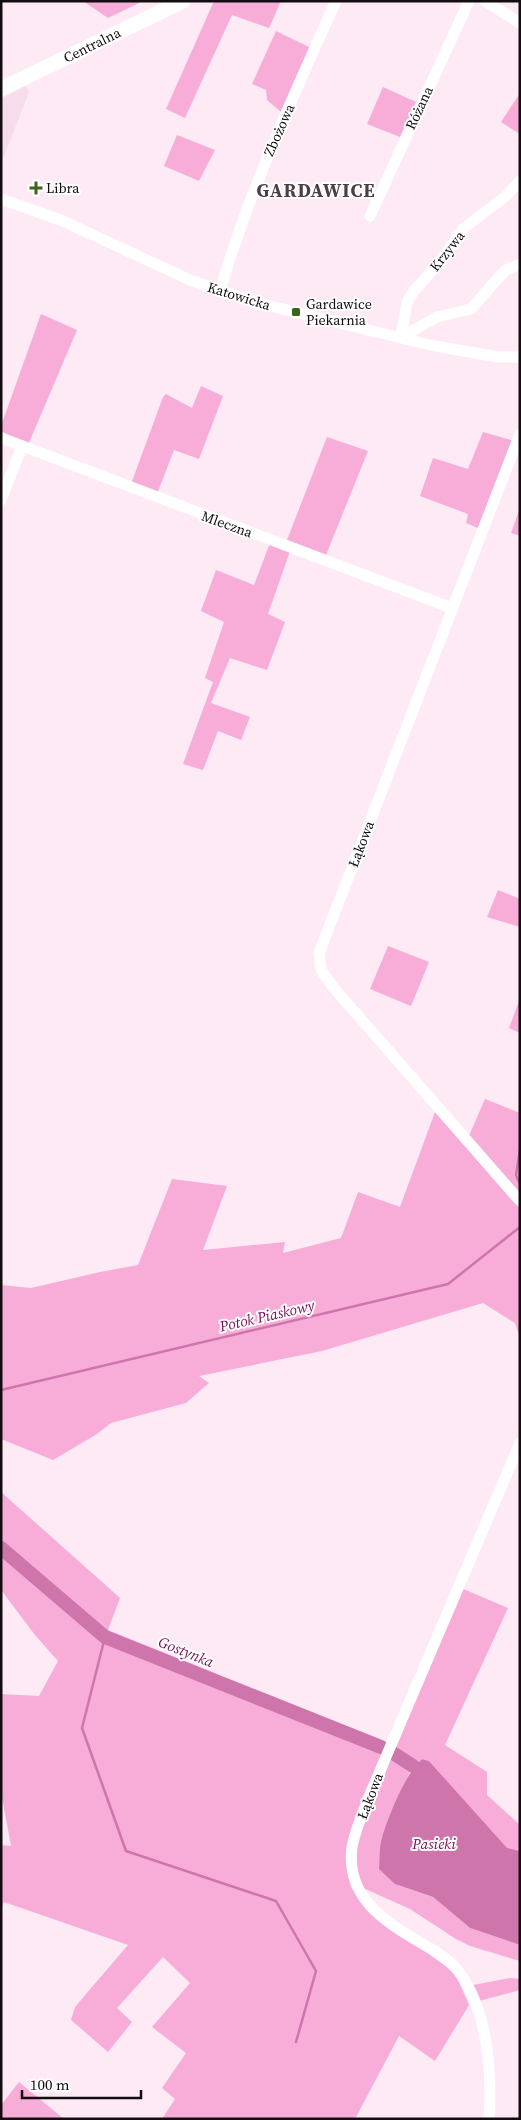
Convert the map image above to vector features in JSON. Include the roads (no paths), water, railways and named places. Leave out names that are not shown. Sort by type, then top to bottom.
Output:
[{"type":"main road","name":"Centralna","points":[[1,79],[161,1]]},
{"type":"main road","name":"Centralna","points":[[1,89],[183,1]]},
{"type":"street","name":"Zbożowa","points":[[220,291],[239,226],[336,1]]},
{"type":"street","name":"Różana","points":[[370,216],[469,1]]},
{"type":"street","points":[[485,1],[520,22]]},
{"type":"street","name":"Krzywa","points":[[401,338],[407,302],[414,291],[438,264],[464,228],[506,196],[520,181]]},
{"type":"street","name":"Katowicka","points":[[1,198],[64,221],[163,268],[220,291],[254,302],[466,352],[498,357],[520,357]]},
{"type":"street","points":[[401,338],[437,317],[471,310],[506,270],[520,264]]},
{"type":"street","name":"Łąkowa","points":[[520,434],[319,953],[321,970],[348,1006],[520,1201]]},
{"type":"street","name":"Mleczna","points":[[1,438],[452,608]]},
{"type":"street","points":[[1,500],[22,446]]},
{"type":"street","name":"Łąkowa","points":[[489,2119],[489,2066],[479,2012],[471,1991],[459,1971],[448,1960],[379,1914],[359,1894],[353,1877],[351,1861],[353,1845],[368,1799],[520,1443]]},
{"type":"water","name":"Pasieki","points":[[422,1759],[429,1761],[507,1848],[520,1851],[520,1945],[470,1928],[433,1897],[395,1884],[379,1869],[381,1842],[398,1795],[416,1765]]},
{"type":"waterway","name":"Potok Piaskowy","points":[[520,1150],[516,1175],[520,1184]]},
{"type":"waterway","name":"Potok Piaskowy","points":[[1,1390],[448,1284],[520,1227]]},
{"type":"waterway","name":"Gostynka","points":[[1,1548],[105,1637],[381,1747]]},
{"type":"waterway","points":[[105,1637],[82,1728],[126,1851],[276,1901],[316,1971],[296,2042]]},
{"type":"waterway","name":"Gostynka","points":[[393,1753],[413,1766]]},
{"type":"place","name":"Libra","points":[[36,188]]},
{"type":"place","name":"Gardawice Piekarnia","points":[[296,312]]},
{"type":"district","name":"GARDAWICE","points":[[316,190]]}]
